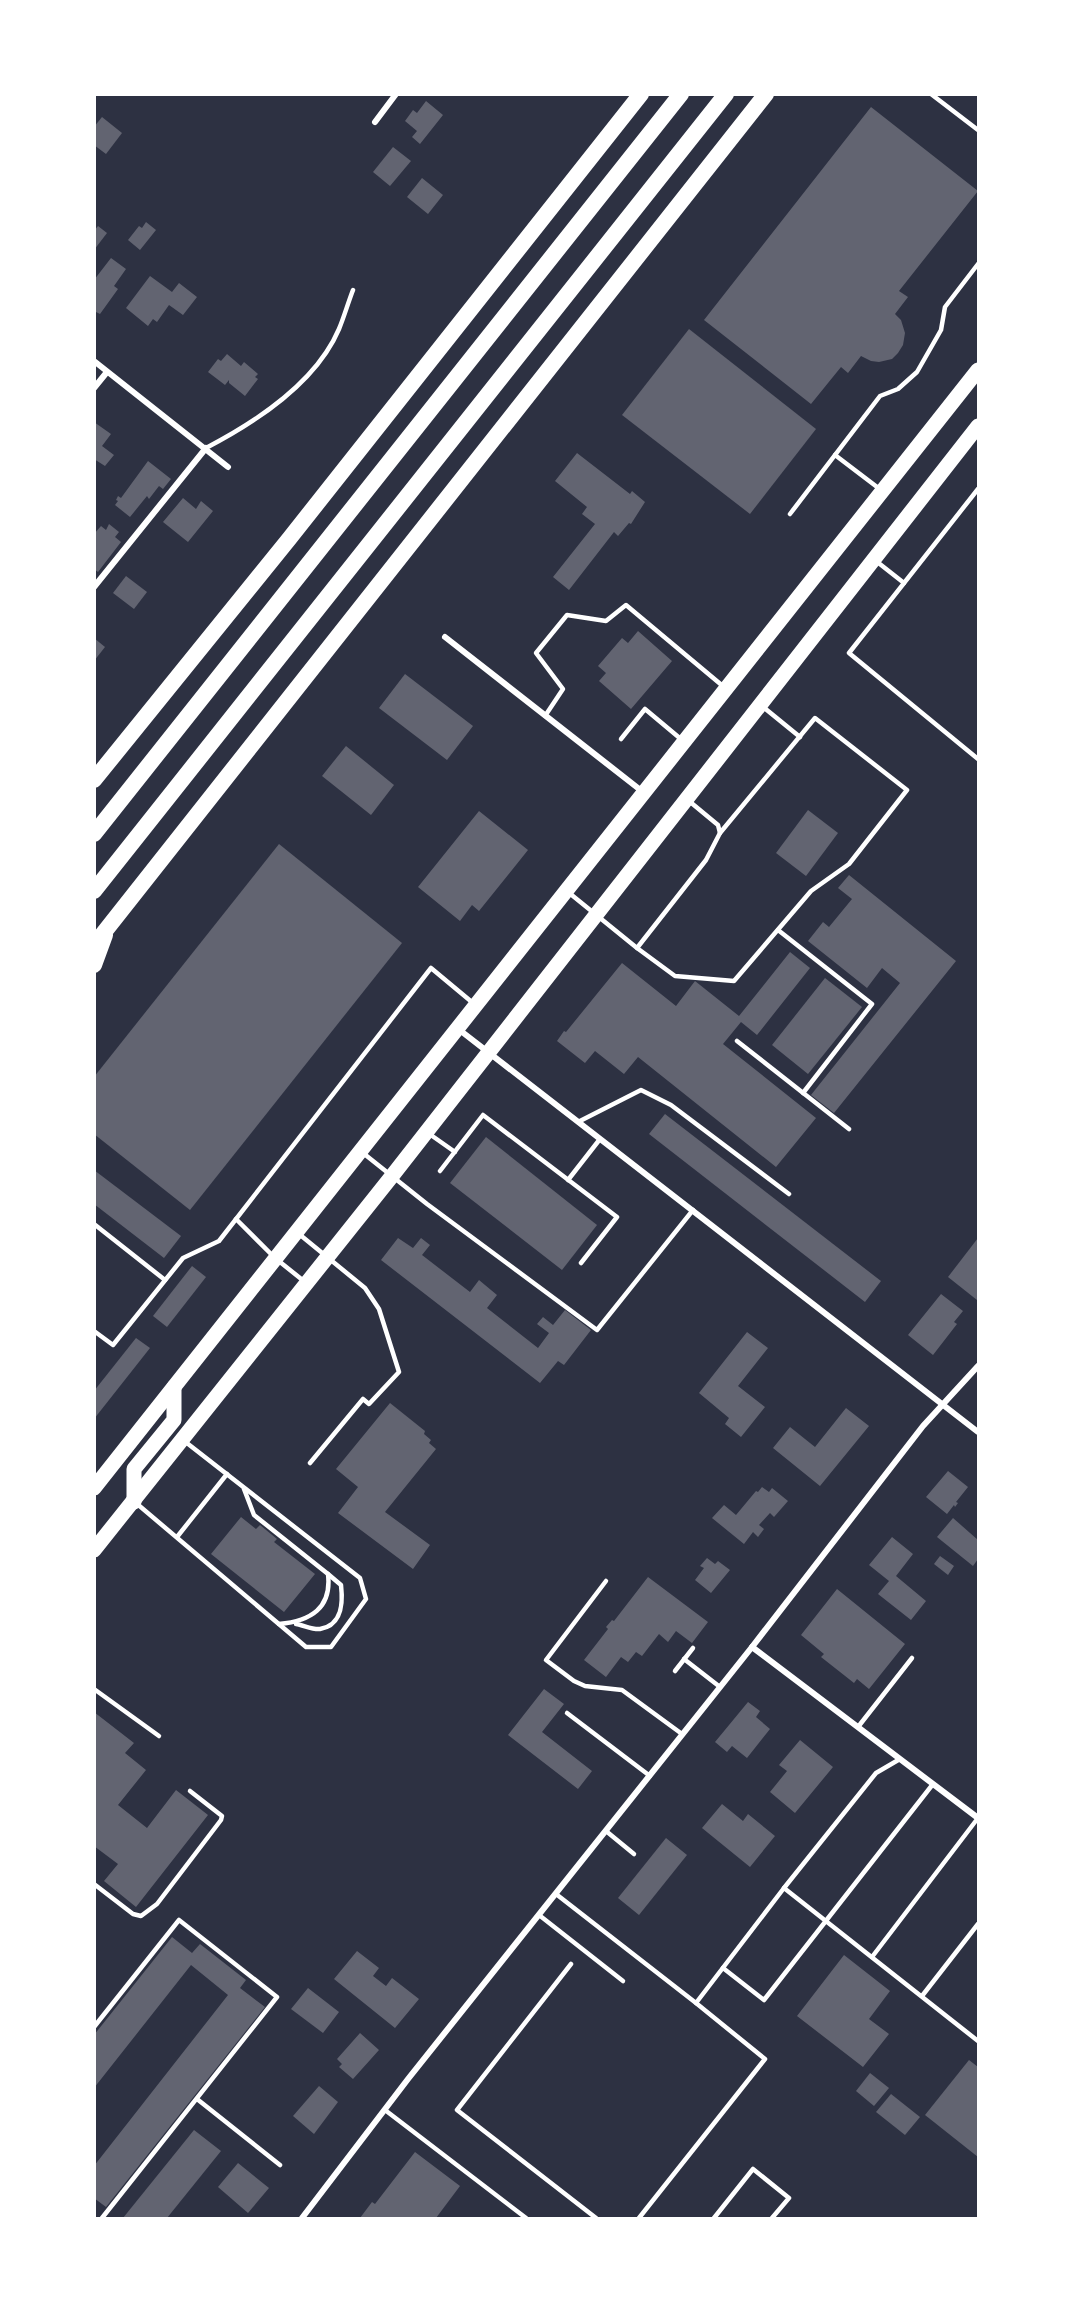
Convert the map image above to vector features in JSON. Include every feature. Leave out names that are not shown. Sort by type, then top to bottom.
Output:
[{"type":"highway","points":[[94,780],[290,539],[641,94]]},
{"type":"highway","points":[[94,834],[681,94]]},
{"type":"highway","points":[[94,891],[726,94]]},
{"type":"highway","points":[[94,945],[766,94]]},
{"type":"highway","points":[[94,965],[108,928]]},
{"type":"main road","points":[[97,1480],[174,1387],[978,370]]},
{"type":"main road","points":[[94,1550],[392,1176],[978,426]]},
{"type":"main road","points":[[134,1502],[134,1469],[174,1420],[174,1387]]},
{"type":"street","points":[[375,122],[396,94]]},
{"type":"street","points":[[94,361],[228,467]]},
{"type":"street","points":[[94,388],[107,372]]},
{"type":"street","points":[[94,587],[206,448]]},
{"type":"street","points":[[445,637],[643,792]]},
{"type":"street","points":[[457,1028],[978,1432]]},
{"type":"street","points":[[302,2218],[923,1426],[978,1366]]},
{"type":"street","points":[[752,1647],[978,1818]]},
{"type":"lane","points":[[931,94],[978,130]]},
{"type":"lane","points":[[790,514],[880,396],[898,389],[917,372],[941,330],[945,307],[978,264]]},
{"type":"lane","points":[[206,448],[270,408],[304,381],[338,331],[353,290]]},
{"type":"lane","points":[[835,455],[883,492]]},
{"type":"lane","points":[[978,489],[849,653],[978,759]]},
{"type":"lane","points":[[874,559],[904,583]]},
{"type":"lane","points":[[545,716],[563,689],[536,653],[567,615],[606,621],[626,605],[726,688]]},
{"type":"lane","points":[[760,704],[800,736]]},
{"type":"lane","points":[[621,739],[645,709],[684,741]]},
{"type":"lane","points":[[566,890],[637,948],[675,976],[734,981],[811,891],[849,864],[907,790],[815,718],[720,833],[706,860],[637,948]]},
{"type":"lane","points":[[686,800],[718,825],[720,833]]},
{"type":"lane","points":[[778,930],[872,1004],[803,1093]]},
{"type":"lane","points":[[94,1331],[112,1345],[183,1258],[219,1241],[431,968],[475,1005]]},
{"type":"lane","points":[[737,1041],[849,1129]]},
{"type":"lane","points":[[578,1122],[641,1090],[671,1105],[789,1194]]},
{"type":"lane","points":[[441,1171],[483,1115],[616,1217],[581,1263]]},
{"type":"lane","points":[[426,1131],[454,1152]]},
{"type":"lane","points":[[568,1180],[600,1139]]},
{"type":"lane","points":[[360,1150],[597,1330],[693,1210]]},
{"type":"lane","points":[[236,1219],[275,1258],[307,1283]]},
{"type":"lane","points":[[94,1224],[165,1280]]},
{"type":"lane","points":[[296,1232],[365,1288],[379,1309],[399,1372],[369,1404],[363,1399],[310,1463]]},
{"type":"lane","points":[[134,1502],[306,1647],[331,1647],[366,1599],[360,1578],[182,1439]]},
{"type":"lane","points":[[177,1537],[227,1474]]},
{"type":"lane","points":[[244,1488],[254,1515],[341,1585],[343,1604],[339,1616],[332,1624],[319,1629],[293,1623]]},
{"type":"lane","points":[[279,1624],[307,1619],[323,1603],[330,1590],[328,1574]]},
{"type":"lane","points":[[606,1581],[546,1660],[574,1681],[585,1686],[622,1690],[682,1734]]},
{"type":"lane","points":[[675,1671],[693,1648]]},
{"type":"lane","points":[[858,1727],[912,1658]]},
{"type":"lane","points":[[684,1659],[720,1687]]},
{"type":"lane","points":[[94,1689],[159,1736]]},
{"type":"lane","points":[[567,1713],[650,1776]]},
{"type":"lane","points":[[696,2004],[784,1887],[876,1773],[900,1759]]},
{"type":"lane","points":[[723,1968],[764,2000],[933,1784]]},
{"type":"lane","points":[[94,1884],[133,1914],[141,1916],[157,1904],[221,1820],[222,1816],[189,1791]]},
{"type":"lane","points":[[872,1957],[978,1818]]},
{"type":"lane","points":[[606,1831],[634,1854]]},
{"type":"lane","points":[[784,1887],[978,2041]]},
{"type":"lane","points":[[556,1894],[765,2060],[639,2218]]},
{"type":"lane","points":[[539,1915],[623,1981]]},
{"type":"lane","points":[[94,2027],[179,1920],[277,1997],[102,2218]]},
{"type":"lane","points":[[922,1996],[978,1924]]},
{"type":"lane","points":[[571,1964],[457,2110],[596,2218]]},
{"type":"lane","points":[[197,2099],[280,2164]]},
{"type":"lane","points":[[385,2110],[526,2218]]},
{"type":"lane","points":[[714,2218],[753,2169],[789,2198],[772,2218]]},
{"type":"building","points":[[426,101],[443,115],[420,144],[412,137],[417,131],[405,121],[413,110],[417,113]]},
{"type":"building","points":[[871,107],[978,191],[899,291],[908,297],[895,314],[901,320],[905,333],[903,345],[898,353],[892,359],[879,362],[861,356],[848,373],[841,367],[811,404],[704,320]]},
{"type":"building","points":[[102,117],[122,133],[106,154],[94,145],[94,127]]},
{"type":"building","points":[[393,147],[411,161],[390,186],[373,172]]},
{"type":"building","points":[[422,178],[443,195],[428,214],[407,197]]},
{"type":"building","points":[[146,222],[156,230],[140,250],[128,240],[139,226],[142,228]]},
{"type":"building","points":[[98,226],[107,233],[94,250],[94,231]]},
{"type":"building","points":[[111,258],[126,269],[114,286],[118,289],[100,314],[94,311],[94,280]]},
{"type":"building","points":[[150,276],[172,292],[179,283],[197,297],[183,315],[169,305],[157,322],[153,319],[148,326],[126,308]]},
{"type":"building","points":[[689,329],[816,429],[750,514],[622,415]]},
{"type":"building","points":[[227,354],[241,366],[244,362],[258,374],[255,377],[258,379],[245,396],[229,383],[229,380],[225,385],[208,372],[218,359],[221,361]]},
{"type":"building","points":[[94,422],[111,434],[102,446],[114,455],[105,466],[94,459]]},
{"type":"building","points":[[577,453],[630,494],[632,491],[645,502],[631,524],[629,523],[618,536],[614,532],[569,590],[553,577],[595,524],[582,514],[587,507],[555,481]]},
{"type":"building","points":[[148,461],[171,479],[163,489],[159,486],[149,499],[147,496],[130,517],[115,505],[118,501],[116,500],[118,496],[121,498]]},
{"type":"building","points":[[183,498],[196,509],[201,501],[213,511],[188,542],[163,522]]},
{"type":"building","points":[[109,524],[119,532],[115,537],[121,542],[98,572],[94,569],[94,534],[101,526],[106,530]]},
{"type":"building","points":[[126,576],[147,592],[134,609],[113,593]]},
{"type":"building","points":[[638,631],[672,661],[631,709],[599,681],[606,673],[598,666],[622,638],[628,643]]},
{"type":"building","points":[[94,638],[105,647],[94,661]]},
{"type":"building","points":[[405,674],[473,726],[447,760],[379,708]]},
{"type":"building","points":[[346,746],[394,785],[371,815],[322,776]]},
{"type":"building","points":[[808,810],[838,833],[806,876],[776,853]]},
{"type":"building","points":[[479,811],[528,850],[479,911],[472,905],[460,921],[418,887]]},
{"type":"building","points":[[279,844],[402,943],[190,1210],[94,1134],[94,1077]]},
{"type":"building","points":[[849,875],[956,961],[834,1113],[811,1095],[900,983],[882,968],[867,988],[808,941],[823,922],[829,927],[852,899],[838,888]]},
{"type":"building","points":[[790,952],[810,968],[757,1035],[741,1022],[723,1044],[816,1118],[776,1167],[638,1057],[624,1074],[595,1051],[585,1063],[557,1041],[622,963],[676,1006],[695,981],[739,1016]]},
{"type":"building","points":[[825,978],[862,1007],[808,1074],[772,1045]]},
{"type":"building","points":[[665,1114],[881,1281],[865,1302],[649,1134]]},
{"type":"building","points":[[486,1137],[597,1225],[562,1270],[450,1183]]},
{"type":"building","points":[[94,1170],[181,1236],[164,1258],[94,1204]]},
{"type":"building","points":[[398,1238],[413,1248],[421,1238],[430,1245],[422,1255],[470,1292],[479,1280],[497,1295],[487,1308],[538,1348],[549,1333],[537,1324],[543,1317],[553,1325],[565,1310],[591,1330],[564,1365],[558,1361],[540,1383],[381,1260]]},
{"type":"building","points":[[978,1238],[978,1298],[977,1300],[948,1277]]},
{"type":"building","points":[[192,1266],[206,1277],[167,1327],[153,1316]]},
{"type":"building","points":[[941,1294],[963,1311],[954,1322],[957,1324],[933,1355],[908,1335]]},
{"type":"building","points":[[747,1332],[768,1348],[738,1386],[765,1407],[741,1437],[725,1424],[729,1418],[699,1393]]},
{"type":"building","points":[[136,1338],[150,1348],[94,1419],[94,1391]]},
{"type":"building","points":[[390,1403],[425,1431],[424,1434],[431,1440],[429,1443],[436,1449],[385,1512],[430,1545],[413,1569],[338,1513],[358,1487],[336,1469]]},
{"type":"building","points":[[846,1408],[869,1426],[820,1486],[773,1448],[790,1427],[815,1447]]},
{"type":"building","points":[[948,1471],[968,1487],[956,1502],[958,1503],[955,1507],[954,1505],[947,1514],[926,1497]]},
{"type":"building","points":[[762,1487],[769,1492],[772,1488],[788,1501],[774,1517],[770,1513],[759,1525],[764,1529],[758,1537],[753,1532],[744,1544],[712,1518],[724,1505],[736,1515]]},
{"type":"building","points":[[241,1517],[256,1529],[260,1525],[277,1539],[274,1542],[315,1574],[284,1612],[211,1554]]},
{"type":"building","points":[[953,1518],[978,1540],[978,1559],[973,1566],[937,1537]]},
{"type":"building","points":[[892,1537],[913,1554],[896,1576],[926,1601],[911,1620],[878,1594],[889,1581],[869,1565]]},
{"type":"building","points":[[940,1556],[954,1566],[948,1575],[934,1564]]},
{"type":"building","points":[[707,1558],[715,1564],[718,1561],[730,1570],[711,1593],[695,1580],[704,1568],[700,1566]]},
{"type":"building","points":[[648,1577],[708,1622],[692,1643],[676,1631],[668,1642],[659,1634],[642,1656],[636,1652],[628,1662],[621,1657],[606,1677],[584,1660],[608,1629],[606,1627],[612,1620],[614,1621]]},
{"type":"building","points":[[837,1589],[905,1644],[869,1689],[857,1679],[854,1683],[821,1657],[824,1654],[801,1635]]},
{"type":"building","points":[[544,1689],[564,1704],[542,1732],[592,1771],[578,1789],[508,1735]]},
{"type":"building","points":[[748,1702],[760,1711],[756,1717],[770,1729],[747,1758],[732,1746],[727,1752],[715,1742]]},
{"type":"building","points":[[94,1712],[134,1743],[125,1753],[146,1770],[118,1805],[147,1828],[176,1790],[208,1815],[136,1907],[104,1881],[118,1864],[94,1846]]},
{"type":"building","points":[[800,1740],[833,1767],[795,1813],[770,1792],[787,1771],[779,1765]]},
{"type":"building","points":[[722,1804],[743,1821],[748,1814],[775,1836],[750,1867],[702,1828]]},
{"type":"building","points":[[666,1838],[687,1855],[639,1915],[618,1898]]},
{"type":"building","points":[[172,1937],[192,1953],[200,1944],[246,1980],[240,1988],[265,2007],[106,2207],[94,2198],[94,2166],[228,1995],[191,1965],[94,2088],[94,2035]]},
{"type":"building","points":[[357,1951],[379,1968],[373,1976],[386,1986],[392,1978],[419,1999],[395,2028],[334,1979]]},
{"type":"building","points":[[844,1955],[890,1991],[869,2019],[889,2034],[863,2067],[797,2016]]},
{"type":"building","points":[[308,1988],[339,2012],[323,2033],[291,2009]]},
{"type":"building","points":[[360,2033],[379,2050],[353,2079],[339,2067],[342,2064],[337,2059]]},
{"type":"building","points":[[969,2060],[978,2067],[978,2157],[925,2115]]},
{"type":"building","points":[[870,2073],[889,2088],[874,2106],[856,2091]]},
{"type":"building","points":[[319,2086],[338,2102],[314,2134],[293,2116]]},
{"type":"building","points":[[891,2094],[920,2117],[905,2135],[876,2112]]},
{"type":"building","points":[[194,2130],[221,2151],[167,2218],[123,2218]]},
{"type":"building","points":[[415,2152],[460,2186],[436,2218],[360,2218],[372,2202],[375,2204]]},
{"type":"building","points":[[238,2163],[269,2188],[248,2213],[218,2187]]}]
